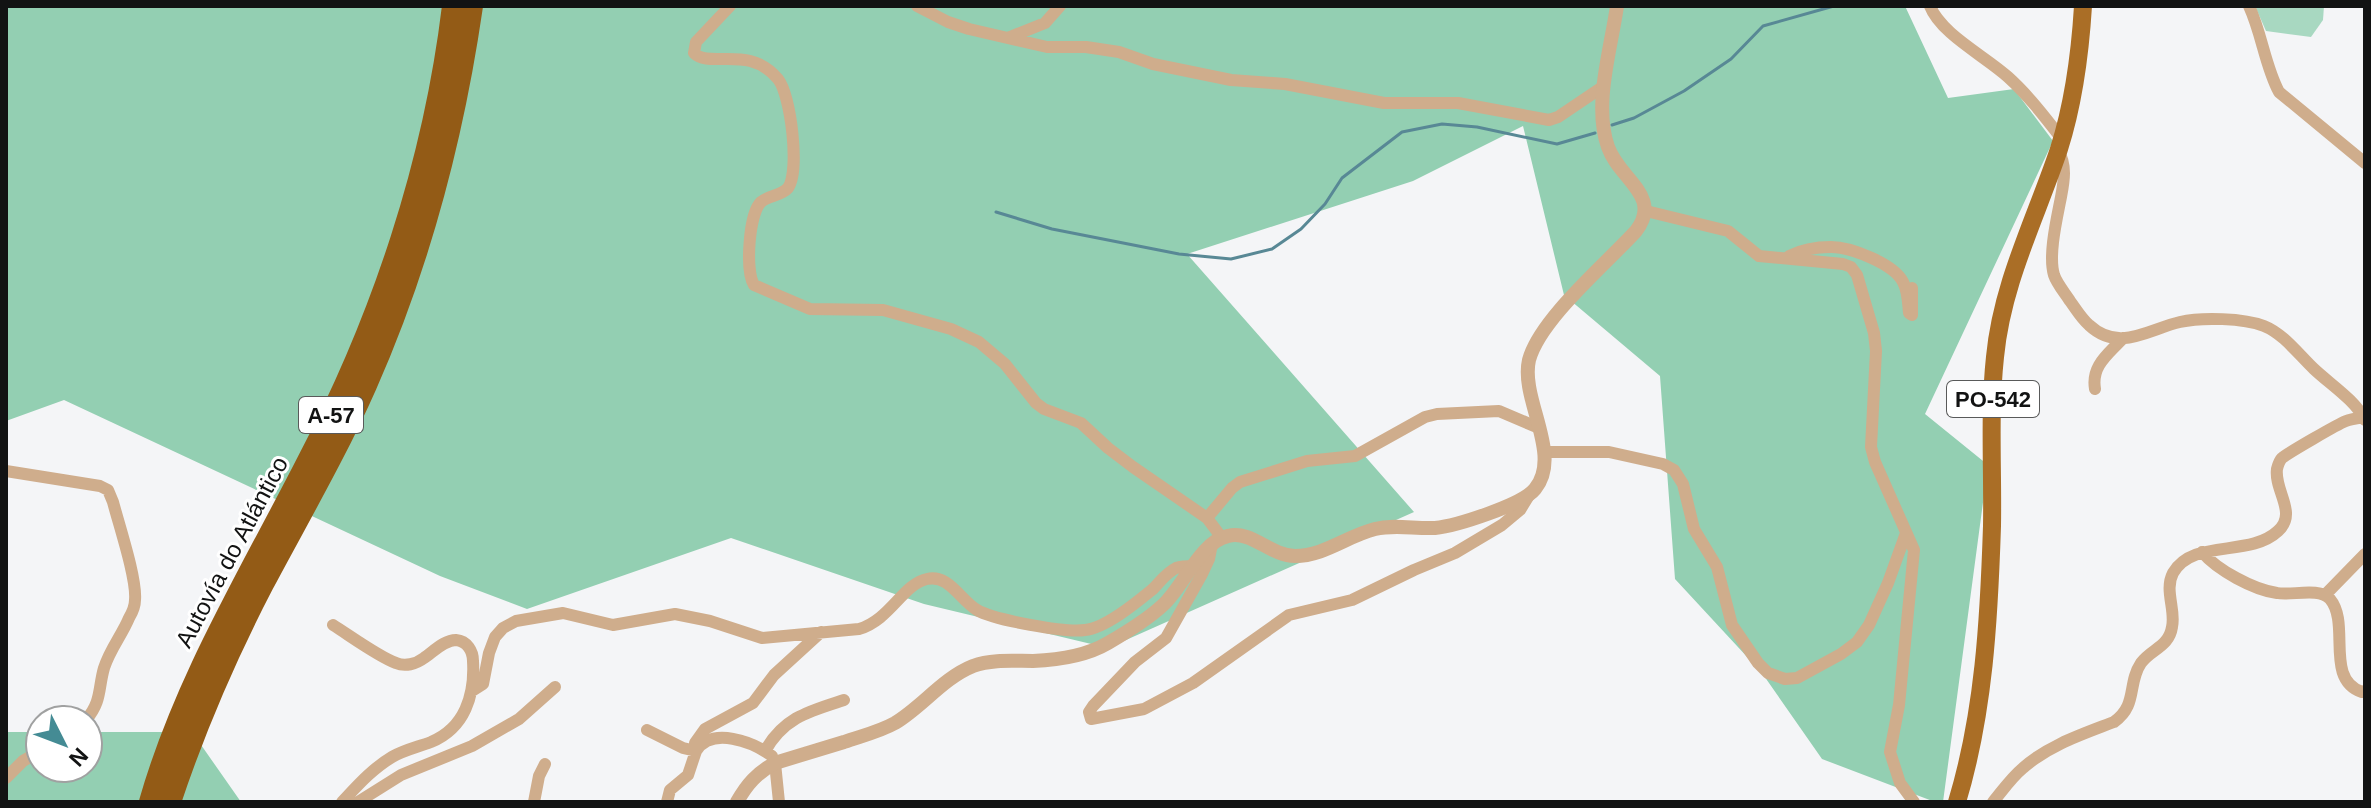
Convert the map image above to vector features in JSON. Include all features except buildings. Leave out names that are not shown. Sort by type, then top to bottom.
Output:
[{"type":"highway","name":"Autovía do Atlántico","points":[[150,802],[201,666],[310,459],[371,323],[400,243],[428,144],[453,6]]},
{"type":"highway","name":"Autovía do Atlántico","points":[[170,802],[196,728],[227,658],[262,585],[339,442],[388,333],[439,179],[461,78],[472,6]]},
{"type":"main road","name":"PO-542","points":[[1957,802],[1979,699],[1987,621],[1995,356],[2015,263],[2060,144],[2075,91],[2083,6]]},
{"type":"street","points":[[730,6],[696,42],[694,53],[700,58],[744,59],[769,70],[783,85],[791,125],[793,163],[789,185],[781,193],[762,201],[756,210],[748,263],[754,285],[810,309],[883,310],[967,335],[1005,364],[1036,403],[1081,423],[1133,467],[1207,518],[1217,541],[1166,638],[1135,662],[1093,706],[1089,712],[1091,719],[1144,709],[1193,683],[1289,615],[1352,600],[1455,553],[1502,525],[1520,510],[1531,492]]},
{"type":"street","points":[[917,6],[958,26],[1047,47],[1086,47],[1119,52],[1153,64],[1231,80],[1285,84],[1384,103],[1431,102],[1481,106],[1549,120],[1604,86]]},
{"type":"street","points":[[1009,38],[1045,23],[1060,6]]},
{"type":"street","points":[[737,802],[756,776],[777,763],[893,724],[970,667],[1003,661],[1062,658],[1105,645],[1163,605],[1217,541],[1239,535],[1280,554],[1306,555],[1381,528],[1431,528],[1462,522],[1521,499],[1536,488],[1542,473],[1544,452],[1527,374],[1533,349],[1559,310],[1636,231],[1644,221],[1646,211],[1642,195],[1624,175],[1608,148],[1603,123],[1604,86],[1617,6]]},
{"type":"street","points":[[1930,6],[1934,16],[1949,31],[2009,78],[2039,110],[2060,144],[2065,166],[2053,273],[2070,302],[2091,327],[2098,332],[2123,338],[2141,337],[2177,323],[2210,318],[2259,324],[2278,334],[2358,407],[2364,418],[2346,421],[2283,457],[2277,469],[2277,480],[2286,516],[2280,529],[2272,536],[2235,549],[2202,552],[2175,570],[2169,586],[2174,615],[2172,629],[2163,646],[2141,663],[2131,702],[2122,717],[2059,744],[2032,761],[1993,802]]},
{"type":"street","points":[[2249,6],[2279,92],[2365,163]]},
{"type":"street","points":[[1646,211],[1728,231],[1759,256],[1843,264],[1851,267],[1857,275],[1874,333],[1876,351],[1871,447],[1914,550],[1899,705],[1890,752],[1900,783],[1914,802]]},
{"type":"street","points":[[1785,257],[1832,247],[1883,263],[1903,281],[1912,315],[1912,288]]},
{"type":"street","points":[[2095,389],[2094,375],[2098,365],[2123,338]]},
{"type":"street","points":[[1207,518],[1240,482],[1307,461],[1355,456],[1425,417],[1499,411],[1539,428]]},
{"type":"street","points":[[1544,452],[1609,452],[1663,464],[1674,470],[1683,484],[1694,529],[1717,567],[1732,625],[1758,663],[1777,677],[1797,678],[1857,642],[1869,625],[1888,583],[1906,533]]},
{"type":"street","points":[[6,471],[100,486],[108,490],[113,502],[133,579],[135,600],[103,670],[97,704]]},
{"type":"street","points":[[2202,552],[2210,561],[2261,590],[2278,594],[2325,595],[2336,615],[2342,674],[2349,687],[2365,691]]},
{"type":"street","points":[[2325,595],[2365,554]]},
{"type":"street","points":[[472,691],[483,684],[495,637],[516,621],[563,613],[613,625],[675,614],[710,621],[762,638],[859,629],[873,625],[917,582],[930,578],[942,579],[977,611],[1019,623],[1085,631],[1103,624],[1142,598],[1169,572],[1179,567],[1194,566]]},
{"type":"street","points":[[333,625],[396,663],[417,663],[447,642],[464,642],[473,659],[472,691],[466,712],[453,729],[377,767],[342,802]]},
{"type":"street","points":[[696,751],[695,743],[705,729],[753,703],[774,675],[821,632]]},
{"type":"street","points":[[358,802],[401,775],[453,756],[519,719],[555,687]]},
{"type":"street","points":[[765,751],[784,725],[801,715],[844,700]]},
{"type":"street","points":[[647,730],[696,751]]},
{"type":"street","points":[[667,802],[670,790],[688,775],[696,751],[704,742],[738,738],[765,751],[777,763],[779,802]]},
{"type":"street","points":[[6,778],[24,760]]},
{"type":"street","points":[[534,802],[539,776],[545,764]]},
{"type":"green space","points":[[6,6],[1905,6],[1948,98],[2014,89],[2053,141],[1925,414],[1988,465],[1943,802],[1935,802],[1822,759],[1762,673],[1675,579],[1660,376],[1564,295],[1523,126],[1413,181],[1187,254],[1414,512],[1108,648],[924,604],[731,538],[527,609],[440,576],[64,400],[6,421]]},
{"type":"green space","points":[[2255,6],[2324,6],[2323,20],[2311,37],[2266,31]]},
{"type":"green space","points":[[6,732],[24,732],[24,784],[104,784],[104,732],[192,732],[241,802],[6,802]]},
{"type":"waterway","points":[[1612,125],[1634,118],[1684,91],[1731,59],[1763,26],[1834,6]]},
{"type":"waterway","points":[[996,212],[1052,229],[1179,254],[1231,259],[1272,249],[1301,229],[1325,204],[1342,178],[1402,132],[1442,124],[1477,127],[1557,144],[1595,133]]}]
